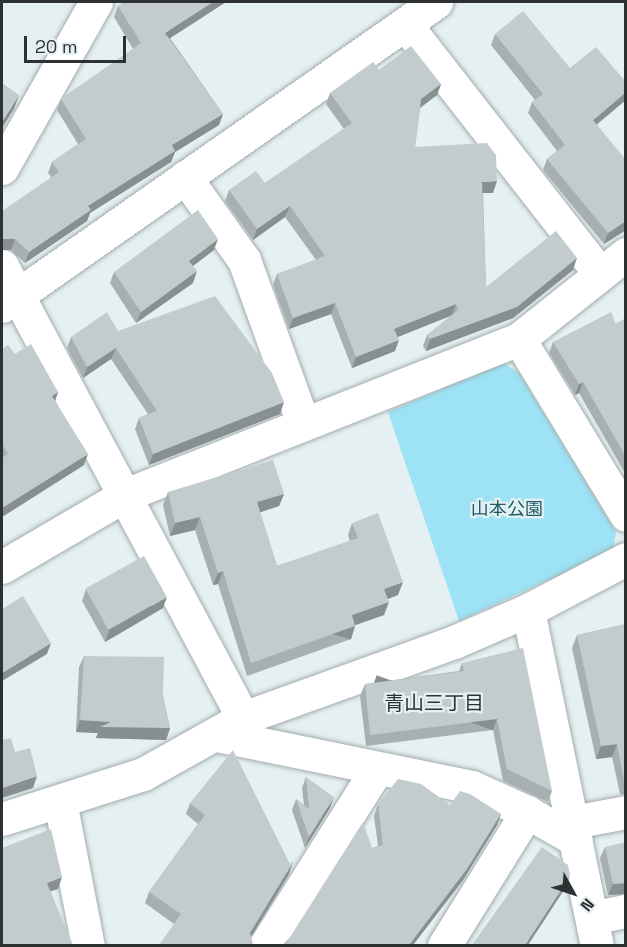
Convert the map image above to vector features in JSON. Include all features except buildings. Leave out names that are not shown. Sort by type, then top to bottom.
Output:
[{"type":"street","points":[[2,168],[96,2]]},
{"type":"street","points":[[9,300],[436,2]]},
{"type":"street","points":[[405,24],[600,274]]},
{"type":"street","points":[[185,177],[244,260],[303,423]]},
{"type":"street","points":[[2,567],[125,495],[519,339],[626,254]]},
{"type":"street","points":[[2,266],[9,300],[125,495],[230,727],[377,769],[471,787],[575,831],[626,812]]},
{"type":"street","points":[[519,339],[626,515]]},
{"type":"street","points":[[2,819],[143,774],[230,727],[454,642],[528,610],[626,559]]},
{"type":"street","points":[[528,610],[595,932],[626,911]]},
{"type":"street","points":[[265,945],[377,769]]},
{"type":"street","points":[[60,801],[88,945]]},
{"type":"street","points":[[444,945],[527,812]]},
{"type":"green space","name":"山本公園","points":[[504,363],[519,373],[616,532],[613,550],[459,621],[388,412]]},
{"type":"district","name":"青山三丁目","points":[[434,703]]}]
